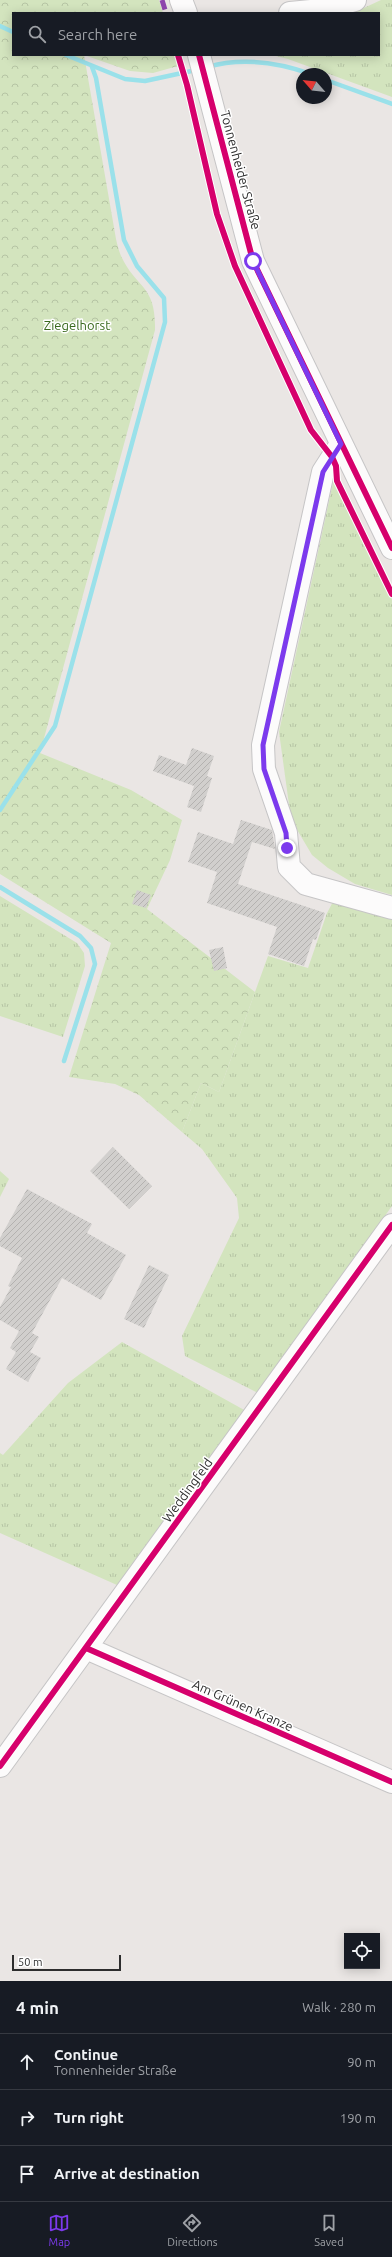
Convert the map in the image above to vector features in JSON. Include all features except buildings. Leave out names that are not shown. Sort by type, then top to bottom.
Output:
[{"type":"street","points":[[181,0],[186,12]]},
{"type":"street","points":[[300,12],[321,10],[355,0]]},
{"type":"street","name":"Tonnenheider Straße","points":[[200,56],[253,261],[392,548]]},
{"type":"street","points":[[341,444],[323,472],[263,745],[264,769],[286,833],[289,867],[306,884],[392,908]]},
{"type":"street","name":"Weddingfeld","points":[[0,1766],[392,1226]]},
{"type":"street","name":"Am Grünen Kranze","points":[[86,1648],[392,1782]]},
{"type":"green space","name":"Ziegelhorst","points":[[0,0],[159,0],[163,12],[12,12],[12,56],[84,56],[117,245],[127,267],[149,295],[154,315],[155,330],[40,753],[131,790],[182,820],[170,860],[147,909],[255,992],[219,1092],[201,1083],[182,1132],[139,1095],[115,1084],[69,1077],[111,943],[0,874]]},
{"type":"green space","points":[[381,0],[392,0],[392,97],[332,75],[332,68],[313,68],[276,56],[380,56],[380,12],[355,12]]},
{"type":"green space","points":[[87,56],[174,56],[178,66],[153,73],[130,71]]},
{"type":"green space","points":[[334,478],[392,599],[392,895],[355,884],[328,868],[312,855],[296,828],[290,812],[279,732]]},
{"type":"green space","points":[[0,896],[77,943],[84,953],[85,966],[63,1037],[0,1016]]},
{"type":"green space","points":[[335,898],[392,915],[392,1206],[258,1393],[185,1356],[182,1336],[239,1218],[237,1198],[202,1149],[182,1132],[201,1083],[219,1092],[268,956],[308,968],[327,913]]},
{"type":"green space","points":[[0,1171],[9,1179],[0,1197]]},
{"type":"green space","points":[[122,1342],[246,1411],[117,1585],[0,1533],[0,1453],[3,1455],[68,1383]]},
{"type":"waterway","points":[[0,26],[12,32]]},
{"type":"waterway","points":[[68,56],[125,79],[145,81],[196,70]]},
{"type":"waterway","points":[[207,67],[233,62],[259,62],[296,69]]},
{"type":"waterway","points":[[0,810],[55,726],[165,322],[164,298],[137,266],[124,240],[96,78],[92,67]]},
{"type":"waterway","points":[[332,82],[392,104]]},
{"type":"waterway","points":[[0,887],[80,936],[91,948],[95,964],[64,1061]]},
{"type":"marked path","points":[[162,0],[166,12]]},
{"type":"cycle path","points":[[178,56],[187,85],[217,214],[235,266],[311,430],[332,457],[336,466],[337,481],[392,594]]},
{"type":"cycle path","points":[[199,56],[253,261],[392,548]]},
{"type":"cycle path","points":[[0,1766],[392,1225]]},
{"type":"cycle path","points":[[86,1648],[392,1782]]},
{"type":"route","points":[[253,261],[341,444],[323,472],[263,745],[264,769],[286,833],[287,848]]}]
